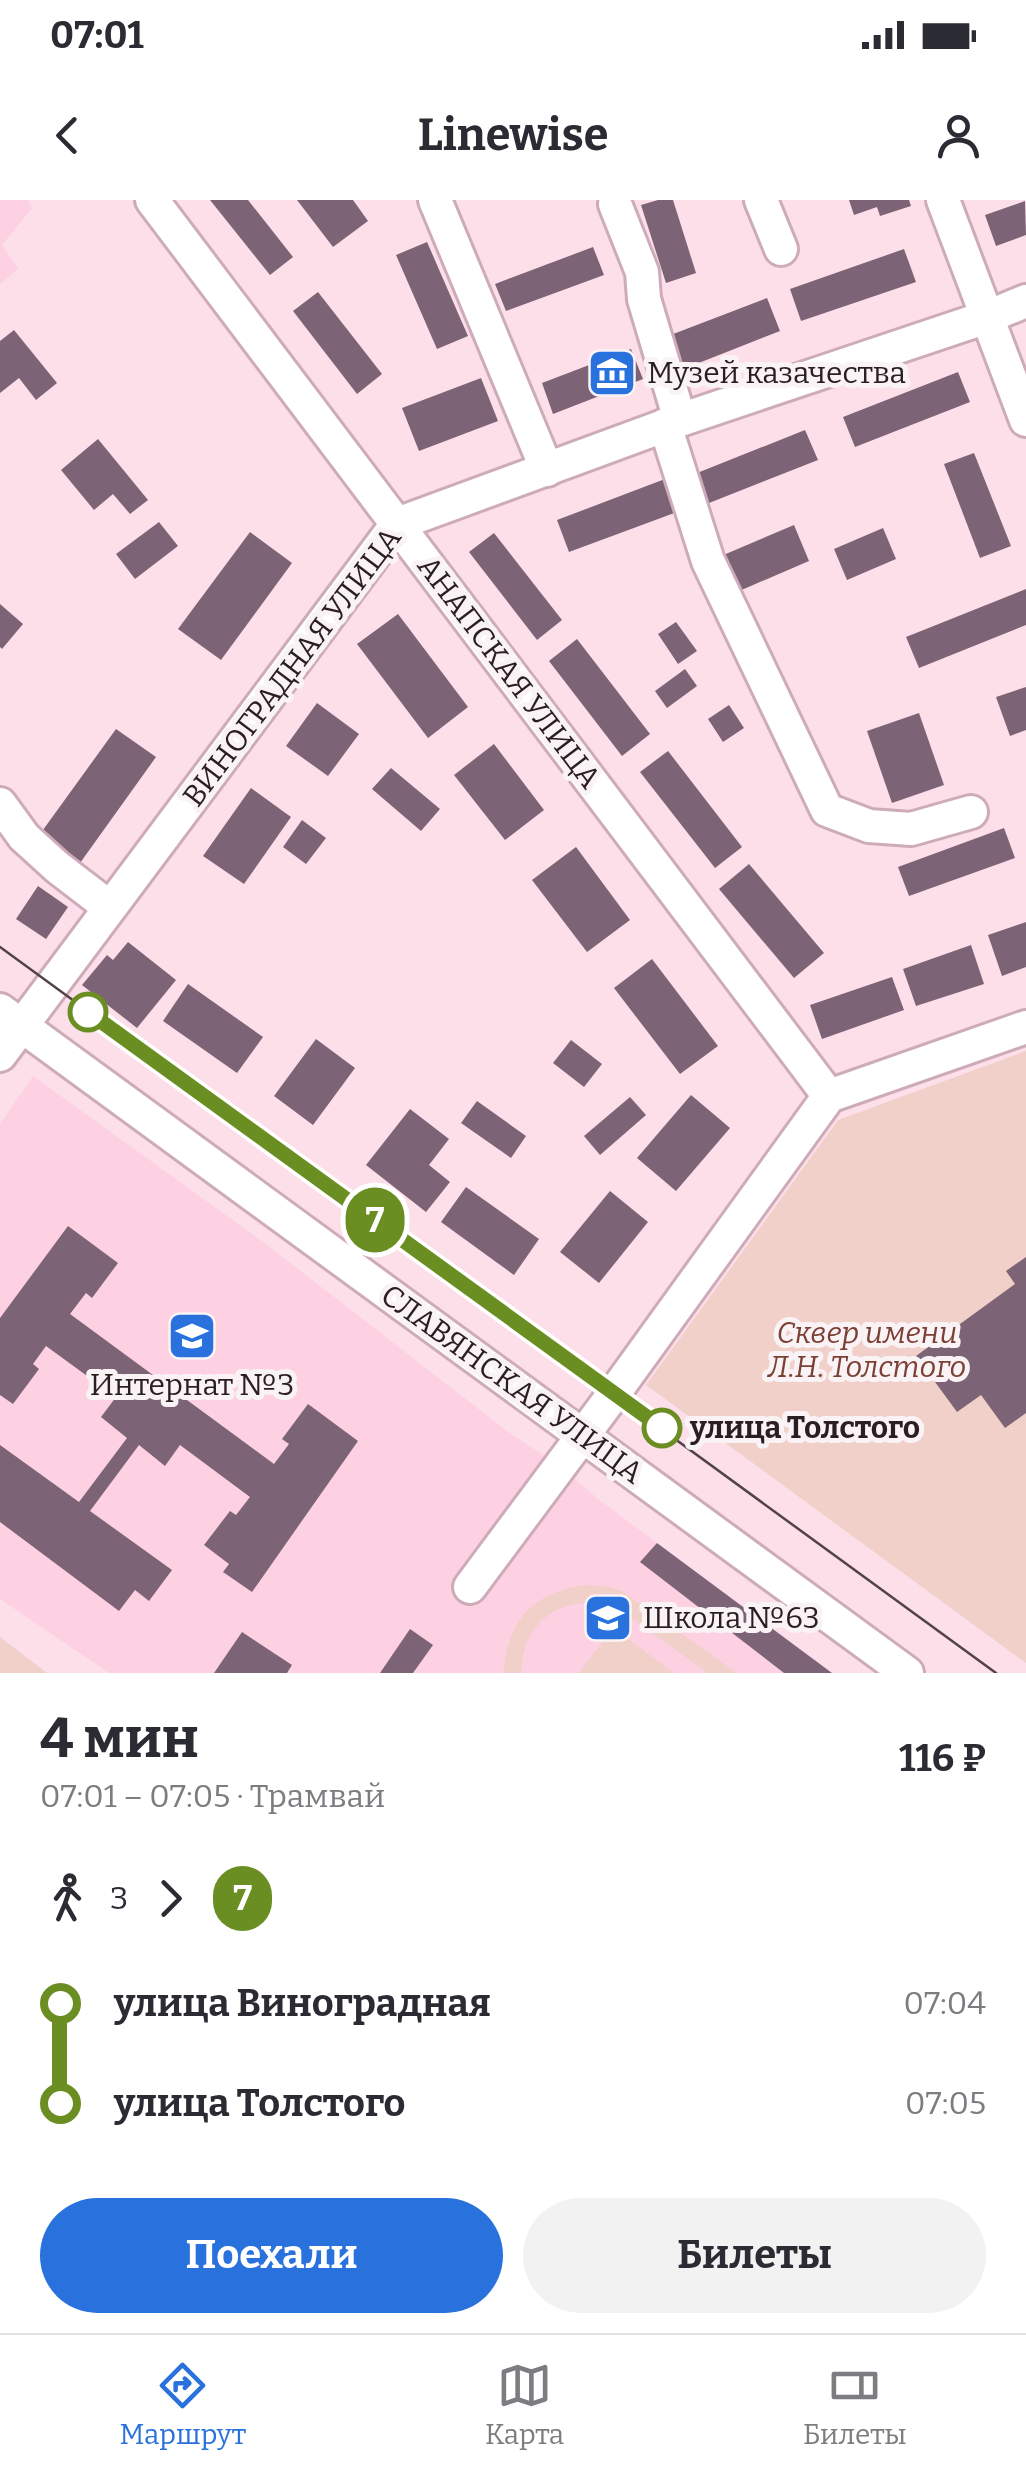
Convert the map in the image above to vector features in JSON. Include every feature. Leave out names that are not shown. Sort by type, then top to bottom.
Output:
[{"type":"street","name":"АНАПСКАЯ УЛИЦА","points":[[152,200],[828,1096]]},
{"type":"street","points":[[435,200],[547,470]]},
{"type":"street","points":[[761,200],[782,249]]},
{"type":"street","points":[[943,200],[1026,420]]},
{"type":"street","points":[[615,204],[642,272],[644,299],[708,561],[828,810],[869,826],[910,829],[972,812]]},
{"type":"street","name":"ВИНОГРАДНАЯ УЛИЦА","points":[[0,1054],[11,1017],[109,907],[397,524],[1026,301]]},
{"type":"street","points":[[0,804],[24,837],[109,907]]},
{"type":"street","name":"СЛАВЯНСКАЯ УЛИЦА","points":[[11,1017],[907,1673]]},
{"type":"street","points":[[470,1586],[828,1096],[1026,1026]]},
{"type":"shaded area","points":[[0,200],[28,200],[32,208],[2,245],[18,269],[0,284]]},
{"type":"shaded area","name":"Интернат №3","points":[[33,1076],[262,1241],[657,1543],[641,1563],[784,1673],[109,1673],[0,1599],[0,1124]]},
{"type":"green space","name":"Сквер имени Л.Н. Толстого","points":[[1026,1051],[1026,1663],[646,1385],[838,1120]]},
{"type":"green space","points":[[585,1585],[622,1591],[737,1673],[708,1673],[615,1607],[579,1603],[563,1607],[538,1624],[529,1638],[521,1673],[504,1673],[510,1638],[526,1612],[551,1594]]},
{"type":"green space","points":[[613,1628],[674,1673],[579,1673]]},
{"type":"green space","points":[[0,1637],[47,1673],[0,1673]]},
{"type":"building","points":[[210,200],[248,200],[293,257],[270,275]]},
{"type":"building","points":[[297,200],[353,200],[368,221],[333,247]]},
{"type":"building","points":[[673,200],[696,273],[666,283],[641,205]]},
{"type":"building","points":[[849,200],[909,200],[911,206],[880,216],[877,207],[854,215]]},
{"type":"building","points":[[1025,201],[1026,235],[996,246],[985,215]]},
{"type":"building","points":[[427,242],[468,336],[437,349],[396,255]]},
{"type":"building","points":[[593,247],[604,275],[506,311],[495,284]]},
{"type":"building","points":[[904,249],[916,282],[801,321],[790,289]]},
{"type":"building","points":[[318,292],[382,374],[357,394],[293,311]]},
{"type":"building","points":[[767,298],[780,331],[681,370],[668,336]]},
{"type":"building","points":[[14,330],[57,383],[36,400],[19,378],[0,393],[0,341]]},
{"type":"building","points":[[631,349],[643,379],[553,414],[542,383]]},
{"type":"building","points":[[958,372],[970,402],[855,447],[843,417]]},
{"type":"building","points":[[481,378],[498,421],[419,451],[402,408]]},
{"type":"building","points":[[805,430],[818,460],[699,507],[687,477]]},
{"type":"building","points":[[98,439],[148,500],[130,514],[113,494],[94,510],[61,470]]},
{"type":"building","points":[[974,453],[1011,546],[980,558],[944,464]]},
{"type":"building","points":[[665,479],[677,512],[569,552],[557,520]]},
{"type":"building","points":[[159,522],[178,546],[135,579],[116,554]]},
{"type":"building","points":[[794,525],[809,561],[730,595],[714,559]]},
{"type":"building","points":[[883,528],[896,559],[847,580],[834,549]]},
{"type":"building","points":[[250,532],[292,563],[221,660],[178,629]]},
{"type":"building","points":[[494,533],[562,620],[537,640],[469,552]]},
{"type":"building","points":[[1026,589],[1026,625],[919,668],[906,637]]},
{"type":"building","points":[[0,604],[23,624],[2,649],[0,647]]},
{"type":"building","points":[[398,614],[468,707],[428,738],[357,644]]},
{"type":"building","points":[[676,622],[697,651],[678,664],[658,634]]},
{"type":"building","points":[[577,639],[650,734],[622,756],[549,661]]},
{"type":"building","points":[[685,669],[697,686],[667,708],[655,691]]},
{"type":"building","points":[[1026,687],[1026,730],[1010,736],[996,697]]},
{"type":"building","points":[[317,703],[359,734],[328,776],[286,746]]},
{"type":"building","points":[[729,705],[744,728],[723,742],[708,719]]},
{"type":"building","points":[[919,713],[944,785],[892,803],[867,731]]},
{"type":"building","points":[[116,729],[156,757],[75,870],[35,841]]},
{"type":"building","points":[[494,744],[544,810],[505,840],[454,775]]},
{"type":"building","points":[[668,751],[742,847],[715,868],[640,772]]},
{"type":"building","points":[[391,768],[440,809],[421,831],[372,789]]},
{"type":"building","points":[[251,788],[291,817],[244,884],[203,856]]},
{"type":"building","points":[[302,820],[326,838],[306,864],[283,847]]},
{"type":"building","points":[[1004,828],[1015,858],[909,896],[898,867]]},
{"type":"building","points":[[576,847],[630,920],[587,952],[532,880]]},
{"type":"building","points":[[749,864],[824,953],[794,978],[719,889]]},
{"type":"building","points":[[38,886],[68,907],[46,939],[16,919]]},
{"type":"building","points":[[1026,922],[1026,967],[1002,976],[988,935]]},
{"type":"building","points":[[128,942],[176,980],[137,1028],[82,985],[107,955],[113,960]]},
{"type":"building","points":[[971,945],[984,984],[916,1006],[903,969]]},
{"type":"building","points":[[652,959],[718,1046],[680,1074],[614,988]]},
{"type":"building","points":[[892,977],[904,1010],[822,1039],[810,1005]]},
{"type":"building","points":[[188,984],[263,1037],[237,1073],[163,1021]]},
{"type":"building","points":[[316,1039],[355,1068],[313,1125],[274,1096]]},
{"type":"building","points":[[571,1040],[602,1064],[584,1087],[553,1063]]},
{"type":"building","points":[[691,1095],[730,1128],[676,1191],[637,1158]]},
{"type":"building","points":[[630,1097],[646,1115],[600,1155],[584,1136]]},
{"type":"building","points":[[477,1101],[526,1136],[511,1158],[461,1123]]},
{"type":"building","points":[[410,1109],[449,1139],[429,1165],[450,1182],[426,1212],[366,1165]]},
{"type":"building","points":[[466,1187],[539,1239],[514,1275],[441,1222]]},
{"type":"building","points":[[610,1191],[648,1222],[599,1283],[560,1252]]},
{"type":"building","points":[[68,1226],[118,1263],[92,1298],[86,1293],[70,1314],[274,1464],[289,1444],[282,1439],[308,1404],[358,1441],[252,1592],[223,1572],[229,1564],[204,1545],[230,1511],[236,1515],[250,1497],[180,1445],[165,1466],[139,1445],[90,1511],[172,1570],[149,1601],[135,1590],[119,1611],[0,1522],[0,1445],[79,1502],[127,1438],[101,1417],[116,1397],[46,1346],[33,1364],[39,1369],[13,1404],[0,1395],[0,1318]]},
{"type":"building","points":[[1026,1257],[1026,1413],[1005,1428],[981,1395],[957,1412],[916,1356],[1015,1284],[1006,1271]]},
{"type":"building","points":[[657,1543],[832,1673],[784,1673],[640,1562]]},
{"type":"building","points":[[410,1629],[433,1645],[413,1673],[380,1673]]},
{"type":"building","points":[[242,1632],[292,1665],[287,1673],[214,1673]]},
{"type":"tram line","points":[[0,947],[996,1673]]},
{"type":"tram line","name":"7","points":[[88,1012],[662,1428]]},
{"type":"place","name":"Музей казачества","points":[[612,373]]},
{"type":"place","name":"Интернат №3","points":[[192,1336]]},
{"type":"place","name":"улица Толстого","points":[[662,1428]]},
{"type":"place","name":"Школа №63","points":[[608,1618]]}]
